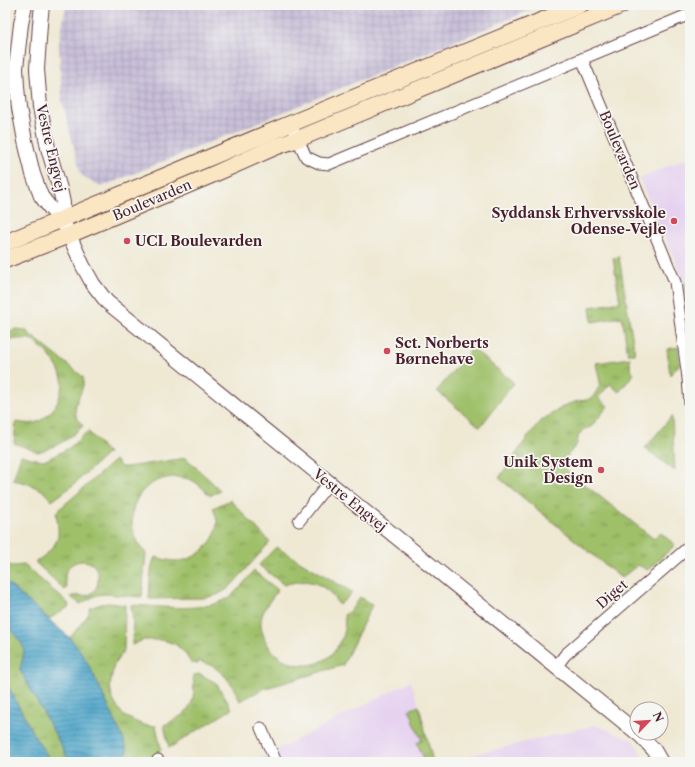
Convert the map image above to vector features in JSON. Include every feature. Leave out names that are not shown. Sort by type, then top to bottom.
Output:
[{"type":"main road","name":"Boulevarden","points":[[5,243],[580,5]]},
{"type":"main road","name":"Boulevarden","points":[[5,260],[69,235],[275,147],[298,139],[622,5]]},
{"type":"street","name":"Vestre Engvej","points":[[25,5],[21,24],[16,68],[19,108],[33,174],[40,196],[62,219],[83,266],[93,284],[107,302],[641,736],[654,750],[661,762]]},
{"type":"street","name":"Vestre Engvej","points":[[42,5],[38,69],[40,107],[48,148],[63,203],[62,219]]},
{"type":"street","points":[[290,124],[306,157],[319,163],[329,164],[690,14]]},
{"type":"street","name":"Boulevarden","points":[[582,59],[675,282],[690,404]]},
{"type":"street","points":[[299,521],[329,483]]},
{"type":"street","name":"Diget","points":[[556,667],[565,655],[690,546]]},
{"type":"street","points":[[261,728],[276,760]]},
{"type":"shaded area","points":[[66,5],[543,5],[101,187],[81,175],[62,101],[59,43]]},
{"type":"shaded area","name":"Syddansk Erhvervsskole Odense-Vejle","points":[[690,157],[690,313],[686,288],[677,264],[639,178]]},
{"type":"shaded area","points":[[411,681],[433,762],[253,762]]},
{"type":"shaded area","points":[[595,725],[629,739],[629,741],[634,741],[646,762],[444,762]]},
{"type":"green space","points":[[619,257],[635,354],[628,354],[622,317],[592,322],[590,307],[620,302],[613,258]]},
{"type":"green space","points":[[688,281],[690,287],[690,319],[688,319],[683,288],[683,285]]},
{"type":"green space","points":[[16,329],[25,330],[83,377],[84,382],[75,412],[77,418],[83,426],[62,442],[51,448],[38,452],[14,443],[16,422],[35,423],[45,418],[55,406],[60,396],[63,385],[62,379],[54,362],[46,352],[34,342],[30,339],[11,340],[8,332]]},
{"type":"green space","points":[[678,347],[680,364],[670,375],[667,349]]},
{"type":"green space","points":[[472,348],[514,383],[480,427],[437,391]]},
{"type":"green space","points":[[630,358],[630,367],[634,374],[619,392],[610,384],[598,398],[608,406],[591,427],[584,429],[581,432],[578,437],[577,444],[560,465],[654,539],[660,532],[675,545],[648,570],[638,565],[621,578],[499,478],[530,434],[542,420],[566,405],[593,397],[599,387],[600,382],[596,363]]},
{"type":"green space","points":[[672,416],[675,471],[645,448]]},
{"type":"green space","points":[[88,431],[108,453],[72,486],[52,501],[42,490],[26,483],[13,480],[21,455],[46,460],[69,448]]},
{"type":"green space","points":[[186,458],[220,490],[210,496],[194,481],[175,477],[152,483],[140,494],[136,501],[132,515],[132,522],[137,542],[146,553],[142,597],[105,594],[97,595],[80,604],[71,597],[87,595],[95,590],[98,579],[97,571],[93,565],[82,561],[75,562],[70,566],[66,572],[65,580],[67,588],[65,590],[35,562],[49,551],[57,541],[58,531],[56,512],[115,460],[121,467],[127,467]]},
{"type":"green space","points":[[230,500],[270,542],[232,585],[217,595],[203,598],[149,599],[151,572],[155,557],[177,561],[185,560],[199,553],[210,542],[217,528],[217,520],[213,508]]},
{"type":"green space","points":[[276,547],[352,592],[339,605],[328,591],[316,583],[301,582],[284,585],[259,565]]},
{"type":"green space","points":[[5,564],[13,566],[24,565],[68,603],[69,607],[49,619],[5,581]]},
{"type":"green space","points":[[254,571],[278,590],[263,612],[261,620],[263,634],[267,644],[283,659],[292,663],[303,665],[323,661],[335,651],[344,634],[344,615],[352,609],[360,597],[372,605],[343,665],[263,689],[240,701],[232,685],[225,676],[213,666],[198,661],[198,664],[191,663],[184,652],[175,644],[163,640],[143,640],[132,645],[133,621],[131,605],[183,608],[221,602],[231,596]]},
{"type":"green space","points":[[109,603],[125,605],[124,650],[114,665],[110,686],[112,698],[124,716],[143,725],[156,726],[161,748],[160,751],[148,762],[126,762],[127,750],[123,738],[94,675],[70,638],[88,615],[90,608]]},
{"type":"green space","points":[[5,623],[22,644],[23,654],[20,670],[70,762],[52,762],[36,739],[5,680]]},
{"type":"green space","points":[[200,674],[216,683],[232,709],[169,748],[164,725],[186,712],[190,706],[194,693],[193,675]]},
{"type":"green space","points":[[419,706],[433,762],[417,762],[424,759],[417,743],[422,740],[409,710]]},
{"type":"water","points":[[5,581],[70,638],[82,653],[94,675],[123,738],[127,750],[126,762],[70,762],[20,670],[23,647],[5,623],[5,610],[8,603],[5,594]]},
{"type":"water","points":[[5,680],[36,739],[52,762],[11,762],[5,752]]},
{"type":"place","name":"Syddansk Erhvervsskole Odense-Vejle","points":[[674,221]]},
{"type":"place","name":"UCL Boulevarden","points":[[127,241]]},
{"type":"place","name":"Sct. Norberts Børnehave","points":[[387,351]]},
{"type":"place","name":"Unik System Design","points":[[601,470]]}]
